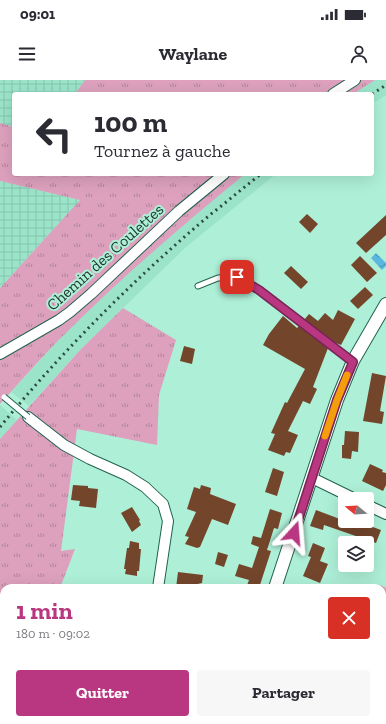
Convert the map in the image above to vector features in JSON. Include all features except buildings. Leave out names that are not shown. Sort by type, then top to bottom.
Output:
[{"type":"street","points":[[336,92],[355,80]]},
{"type":"street","name":"Chemin des Coulettes","points":[[0,354],[59,320],[70,312],[179,211],[222,176]]},
{"type":"street","points":[[276,584],[337,400],[353,362],[386,304]]},
{"type":"street","points":[[28,417],[64,445],[90,459],[126,475],[145,487],[163,504],[168,522],[159,584]]},
{"type":"street","points":[[312,478],[341,492]]},
{"type":"street","points":[[374,508],[386,514]]},
{"type":"lane","points":[[198,286],[218,278],[237,277],[259,290],[353,362]]},
{"type":"lane","points":[[2,396],[28,417]]},
{"type":"shaded area","points":[[0,80],[85,80],[76,92],[12,92],[12,126],[0,123]]},
{"type":"shaded area","points":[[375,80],[386,80],[386,95],[374,103],[374,92],[356,92]]},
{"type":"shaded area","points":[[243,176],[274,176],[186,247],[81,349],[29,406],[11,392],[67,331],[131,270],[199,211]]},
{"type":"shaded area","points":[[0,181],[80,200],[0,288]]},
{"type":"shaded area","points":[[0,405],[17,420],[0,439]]},
{"type":"green space","points":[[85,80],[375,80],[356,92],[76,92]]},
{"type":"green space","points":[[0,123],[12,126],[12,176],[243,176],[177,231],[89,310],[50,349],[0,404],[0,288],[80,200],[0,181]]},
{"type":"green space","points":[[123,308],[176,340],[159,395],[157,445],[77,429],[61,551],[75,549],[62,584],[0,584],[0,439],[81,349]]},
{"type":"water","points":[[376,253],[386,263],[386,266],[382,270],[371,258]]},
{"type":"railway","points":[[374,93],[386,85]]},
{"type":"railway","points":[[0,427],[49,370],[127,289],[211,214],[258,176]]},
{"type":"slow traffic","points":[[325,436],[347,375]]},
{"type":"route","points":[[237,277],[259,290],[353,362],[337,400],[294,533]]}]
